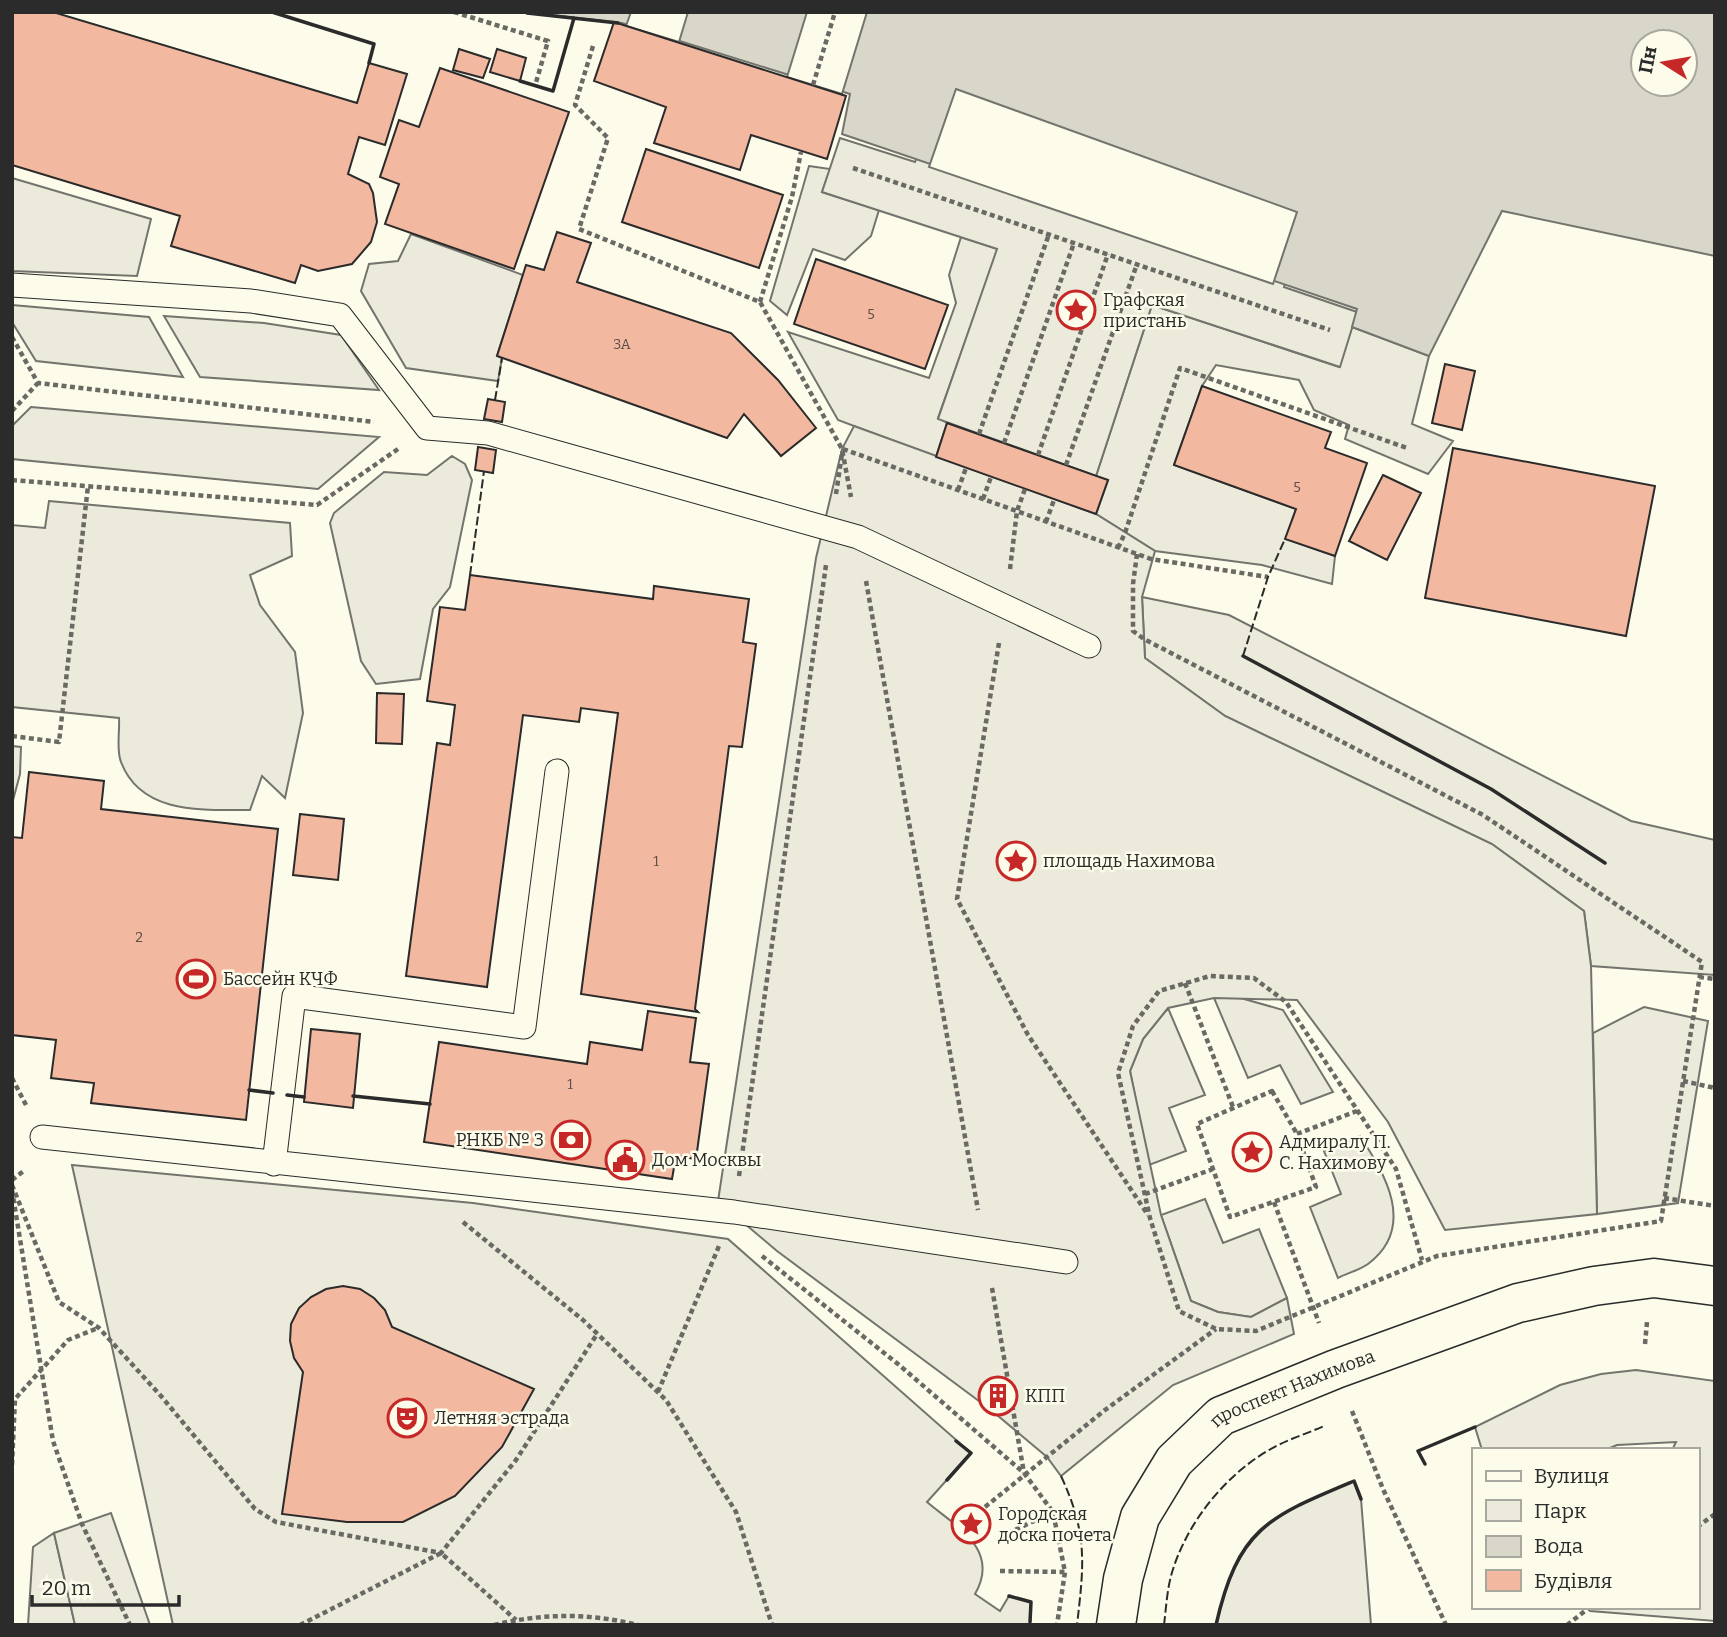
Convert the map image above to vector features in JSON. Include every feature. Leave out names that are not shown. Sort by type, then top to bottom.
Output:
[{"type":"main road","name":"проспект Нахимова","points":[[1116,1625],[1122,1579],[1140,1517],[1174,1461],[1221,1416],[1336,1369],[1518,1303],[1594,1286],[1654,1278],[1715,1286]]},
{"type":"lane","points":[[12,285],[251,301],[340,315],[427,428],[488,433],[859,537],[1006,604],[1089,646]]},
{"type":"lane","points":[[274,1164],[294,996],[524,1027],[558,771]]},
{"type":"lane","points":[[42,1137],[419,1180],[1066,1262]]},
{"type":"path","points":[[454,12],[548,41],[535,86]]},
{"type":"path","points":[[813,85],[835,12]]},
{"type":"path","points":[[593,46],[575,105],[608,138],[579,229],[760,302],[842,449],[1024,1473]]},
{"type":"path","points":[[760,302],[792,197],[801,152]]},
{"type":"path","points":[[853,168],[1330,330]]},
{"type":"path","points":[[979,433],[1049,234]]},
{"type":"path","points":[[1004,443],[1074,243]]},
{"type":"path","points":[[1038,455],[1108,254]]},
{"type":"path","points":[[1066,466],[1137,264]]},
{"type":"path","points":[[12,337],[38,383]]},
{"type":"path","points":[[1118,548],[1180,368],[1407,448]]},
{"type":"path","points":[[38,383],[427,428]]},
{"type":"path","points":[[12,411],[38,383]]},
{"type":"path","points":[[12,480],[317,505],[427,428]]},
{"type":"path","points":[[842,449],[1151,559],[1268,578]]},
{"type":"path","points":[[658,1392],[730,1221],[842,449]]},
{"type":"path","points":[[958,490],[966,468]]},
{"type":"path","points":[[983,499],[991,477]]},
{"type":"path","points":[[12,736],[59,743],[88,486]]},
{"type":"path","points":[[1026,489],[1017,511],[1006,604],[957,899],[1028,1035],[1150,1218]]},
{"type":"path","points":[[1046,522],[1054,499]]},
{"type":"path","points":[[1137,554],[1133,584],[1133,631],[1144,639],[1483,815],[1702,962],[1661,1221],[1600,1228],[1422,1260],[1256,1331],[1216,1329],[1179,1311],[1150,1218],[1118,1073],[1133,1026],[1159,991],[1210,976],[1254,978],[1286,1002],[1396,1169],[1422,1260]]},
{"type":"path","points":[[1699,977],[1715,979]]},
{"type":"path","points":[[1185,984],[1233,1107]]},
{"type":"path","points":[[1683,1081],[1715,1088]]},
{"type":"path","points":[[1272,1091],[1297,1134],[1316,1186],[1230,1217],[1197,1124],[1233,1107],[1272,1091]]},
{"type":"path","points":[[1297,1134],[1357,1111]]},
{"type":"path","points":[[1145,1194],[1213,1169]]},
{"type":"path","points":[[419,1180],[481,1240],[597,1334],[658,1392],[736,1512],[772,1624]]},
{"type":"path","points":[[12,1187],[59,1302],[99,1328],[161,1396],[255,1509],[276,1522],[441,1553],[516,1620]]},
{"type":"path","points":[[12,1187],[57,1453],[82,1524],[130,1625]]},
{"type":"path","points":[[1664,1198],[1715,1206]]},
{"type":"path","points":[[1274,1202],[1319,1323]]},
{"type":"path","points":[[730,1221],[1024,1473],[1053,1512],[1065,1572],[1057,1625]]},
{"type":"path","points":[[1645,1344],[1648,1321]]},
{"type":"path","points":[[12,1465],[15,1399],[68,1340],[99,1328]]},
{"type":"path","points":[[985,1507],[1024,1473],[1216,1329]]},
{"type":"path","points":[[300,1625],[441,1553],[516,1460],[597,1334]]},
{"type":"path","points":[[1350,1405],[1383,1489],[1446,1625]]},
{"type":"path","points":[[1000,1536],[1053,1512]]},
{"type":"path","points":[[1699,1526],[1715,1514]]},
{"type":"path","points":[[1000,1571],[1065,1572]]},
{"type":"path","points":[[1567,1625],[1587,1609]]},
{"type":"path","points":[[495,1625],[552,1615],[597,1617],[638,1625]]},
{"type":"green space","points":[[809,166],[830,169],[822,192],[879,210],[871,236],[845,260],[813,249],[787,315],[770,301]]},
{"type":"green space","points":[[12,178],[151,219],[137,276],[12,271]]},
{"type":"green space","points":[[411,234],[523,275],[497,356],[502,358],[498,381],[406,368],[361,291],[369,264],[398,261]]},
{"type":"green space","points":[[961,237],[998,249],[938,418],[947,423],[936,457],[838,420],[788,332],[929,378],[956,303],[949,275]]},
{"type":"green space","points":[[12,305],[149,317],[183,377],[36,361],[12,322]]},
{"type":"green space","points":[[1152,305],[1339,367],[1352,327],[1429,356],[1412,424],[1453,441],[1428,474],[1345,439],[1349,425],[1314,410],[1299,380],[1216,365],[1202,386],[1174,465],[1296,509],[1286,539],[1335,556],[1332,584],[1262,565],[1155,551],[1096,514],[1108,480],[1096,476]]},
{"type":"green space","points":[[164,316],[264,323],[341,335],[379,390],[200,377]]},
{"type":"green space","points":[[31,407],[379,437],[318,489],[12,459],[12,426]]},
{"type":"green space","points":[[452,456],[465,464],[472,480],[450,587],[433,609],[420,679],[376,684],[361,661],[330,523],[334,513],[384,472],[427,475]]},
{"type":"green space","points":[[49,501],[290,523],[292,556],[250,575],[260,605],[295,652],[303,713],[285,798],[262,776],[250,810],[175,806],[143,792],[130,779],[121,762],[118,746],[119,718],[12,707],[12,525],[45,528]]},
{"type":"green space","points":[[1142,597],[1229,615],[1631,821],[1715,840],[1715,975],[1591,966],[1584,911],[1492,844],[1225,716],[1145,658]]},
{"type":"green space","points":[[12,746],[21,747],[20,774],[12,804]]},
{"type":"green space","points":[[1237,997],[1283,1010],[1333,1092],[1301,1104],[1280,1065],[1248,1078],[1214,998]]},
{"type":"green space","points":[[1644,1007],[1708,1021],[1678,1203],[1597,1214],[1593,1033]]},
{"type":"green space","points":[[1168,1008],[1205,1095],[1169,1108],[1186,1151],[1149,1165],[1130,1071],[1143,1039]]},
{"type":"green space","points":[[1360,1136],[1386,1183],[1394,1217],[1391,1234],[1383,1249],[1365,1266],[1338,1278],[1310,1207],[1341,1194],[1324,1151]]},
{"type":"green space","points":[[72,1165],[473,1203],[728,1239],[971,1453],[927,1502],[961,1530],[979,1551],[982,1578],[975,1594],[1000,1611],[1009,1596],[1031,1602],[1030,1625],[173,1625]]},
{"type":"green space","points":[[1205,1199],[1223,1243],[1259,1229],[1287,1298],[1251,1317],[1218,1312],[1191,1301],[1161,1215]]},
{"type":"green space","points":[[1636,1370],[1715,1381],[1715,1621],[1588,1609],[1699,1609],[1699,1448],[1673,1448],[1676,1442],[1617,1445],[1610,1448],[1481,1448],[1475,1427],[1560,1385],[1601,1374]]},
{"type":"green space","points":[[1354,1481],[1361,1499],[1371,1625],[1216,1625],[1235,1567],[1247,1547],[1262,1531],[1300,1505]]},
{"type":"green space","points":[[54,1533],[75,1625],[28,1625],[33,1547]]},
{"type":"shaded area","name":"Графская пристань","points":[[949,72],[1312,194],[1284,287],[1357,312],[1340,367],[1152,305],[1096,476],[938,419],[997,249],[822,192],[840,138],[915,162]]},
{"type":"shaded area","name":"площадь Нахимова","points":[[854,426],[1096,514],[1155,551],[1142,597],[1145,658],[1225,716],[1492,844],[1584,911],[1591,966],[1597,1214],[1445,1230],[1388,1122],[1297,1000],[1214,998],[1168,1008],[1143,1039],[1130,1071],[1161,1215],[1191,1301],[1218,1312],[1251,1317],[1287,1298],[1294,1334],[1173,1385],[1061,1476],[1047,1457],[991,1410],[777,1251],[718,1201],[816,558],[842,449]]},
{"type":"shaded area","points":[[111,1513],[150,1625],[75,1625],[54,1533]]},
{"type":"water","points":[[525,12],[1715,12],[1715,256],[1502,211],[1429,356],[1352,327],[1357,309],[842,134],[850,94],[622,23]]},
{"type":"pier","points":[[631,12],[688,12],[679,42],[626,26]]},
{"type":"pier","points":[[807,12],[867,12],[842,94],[787,77]]},
{"type":"pier","points":[[956,89],[1297,212],[1273,284],[929,167]]},
{"type":"building","points":[[12,12],[53,12],[357,103],[369,63],[407,74],[385,145],[359,137],[348,174],[369,184],[373,193],[377,222],[371,242],[352,264],[318,271],[301,265],[295,283],[171,246],[180,216],[12,165]]},
{"type":"building","points":[[614,22],[846,96],[827,159],[751,135],[740,170],[654,143],[666,107],[594,81]]},
{"type":"building","points":[[459,49],[490,59],[483,78],[453,70]]},
{"type":"building","points":[[497,49],[526,58],[520,81],[490,72]]},
{"type":"building","points":[[440,68],[569,112],[514,269],[385,224],[399,184],[380,177],[399,120],[419,127]]},
{"type":"building","points":[[646,149],[783,195],[759,268],[622,222]]},
{"type":"building","points":[[557,232],[591,243],[577,282],[731,333],[778,380],[816,428],[781,456],[744,414],[727,438],[497,356],[526,265],[544,270]]},
{"type":"building","points":[[816,259],[948,305],[925,369],[794,324]]},
{"type":"building","points":[[1445,364],[1475,371],[1462,430],[1432,423]]},
{"type":"building","points":[[1202,386],[1331,432],[1325,448],[1367,463],[1335,556],[1285,539],[1296,509],[1174,465]]},
{"type":"building","points":[[488,399],[505,402],[502,422],[484,419]]},
{"type":"building","points":[[947,423],[1108,480],[1096,514],[936,457]]},
{"type":"building","points":[[478,447],[496,450],[493,473],[475,470]]},
{"type":"building","points":[[1453,448],[1655,486],[1626,636],[1425,598]]},
{"type":"building","points":[[1383,475],[1421,493],[1387,560],[1349,541]]},
{"type":"building","points":[[470,575],[653,599],[654,586],[749,599],[743,642],[756,644],[742,747],[729,746],[695,1009],[698,1012],[581,994],[618,713],[581,708],[579,722],[523,715],[487,987],[406,976],[437,743],[450,745],[455,705],[427,701],[440,607],[465,610]]},
{"type":"building","points":[[377,693],[404,694],[402,744],[376,743]]},
{"type":"building","points":[[29,772],[104,781],[101,809],[278,829],[246,1120],[91,1103],[94,1083],[51,1078],[56,1040],[12,1035],[12,837],[22,838]]},
{"type":"building","points":[[300,814],[344,819],[338,880],[293,875]]},
{"type":"building","name":"Дом Москвы","points":[[648,1011],[696,1018],[690,1062],[709,1064],[696,1159],[676,1156],[672,1179],[424,1142],[439,1042],[587,1064],[590,1042],[642,1050]]},
{"type":"building","points":[[311,1029],[360,1034],[353,1108],[304,1102]]},
{"type":"building","name":"Летняя эстрада","points":[[343,1286],[360,1289],[374,1298],[385,1310],[392,1327],[534,1389],[502,1447],[455,1496],[403,1522],[347,1522],[282,1514],[303,1372],[294,1358],[290,1341],[291,1324],[299,1308],[311,1297],[326,1289]]},
{"type":"building","name":"КПП","points":[[994,1387],[1002,1387],[1007,1396],[1005,1403],[994,1405],[989,1400],[989,1392]]},
{"type":"fence","points":[[495,400],[502,358]]},
{"type":"fence","points":[[470,575],[484,471]]},
{"type":"fence","points":[[1243,656],[1268,577],[1285,539]]},
{"type":"fence","points":[[1164,1625],[1170,1582],[1177,1557],[1208,1504],[1252,1461],[1276,1446],[1324,1426]]},
{"type":"fence","points":[[1061,1476],[1076,1515],[1082,1549],[1077,1625]]},
{"type":"wall","points":[[272,12],[374,44],[369,63]]},
{"type":"wall","points":[[527,13],[618,23]]},
{"type":"wall","points":[[520,81],[553,91],[574,18]]},
{"type":"wall","points":[[1243,656],[1491,789],[1605,863]]},
{"type":"wall","points":[[249,1090],[273,1093]]},
{"type":"wall","points":[[287,1095],[304,1097]]},
{"type":"wall","points":[[353,1096],[430,1104]]},
{"type":"wall","points":[[1425,1464],[1418,1451],[1475,1427]]},
{"type":"wall","points":[[947,1480],[971,1453],[956,1441]]},
{"type":"wall","points":[[1216,1625],[1235,1567],[1247,1546],[1261,1530],[1299,1505],[1354,1481],[1361,1499]]},
{"type":"wall","points":[[1009,1596],[1031,1602],[1030,1622]]},
{"type":"place","name":"Графская пристань","points":[[1076,310]]},
{"type":"place","name":"площадь Нахимова","points":[[1016,861]]},
{"type":"place","name":"Бассейн КЧФ","points":[[196,979]]},
{"type":"place","name":"РНКБ № 3","points":[[571,1140]]},
{"type":"place","name":"Адмиралу П. С. Нахимову","points":[[1252,1152]]},
{"type":"place","name":"Дом Москвы","points":[[625,1160]]},
{"type":"place","name":"КПП","points":[[998,1396]]},
{"type":"place","name":"Летняя эстрада","points":[[407,1418]]},
{"type":"place","name":"Городская доска почета","points":[[971,1524]]}]
